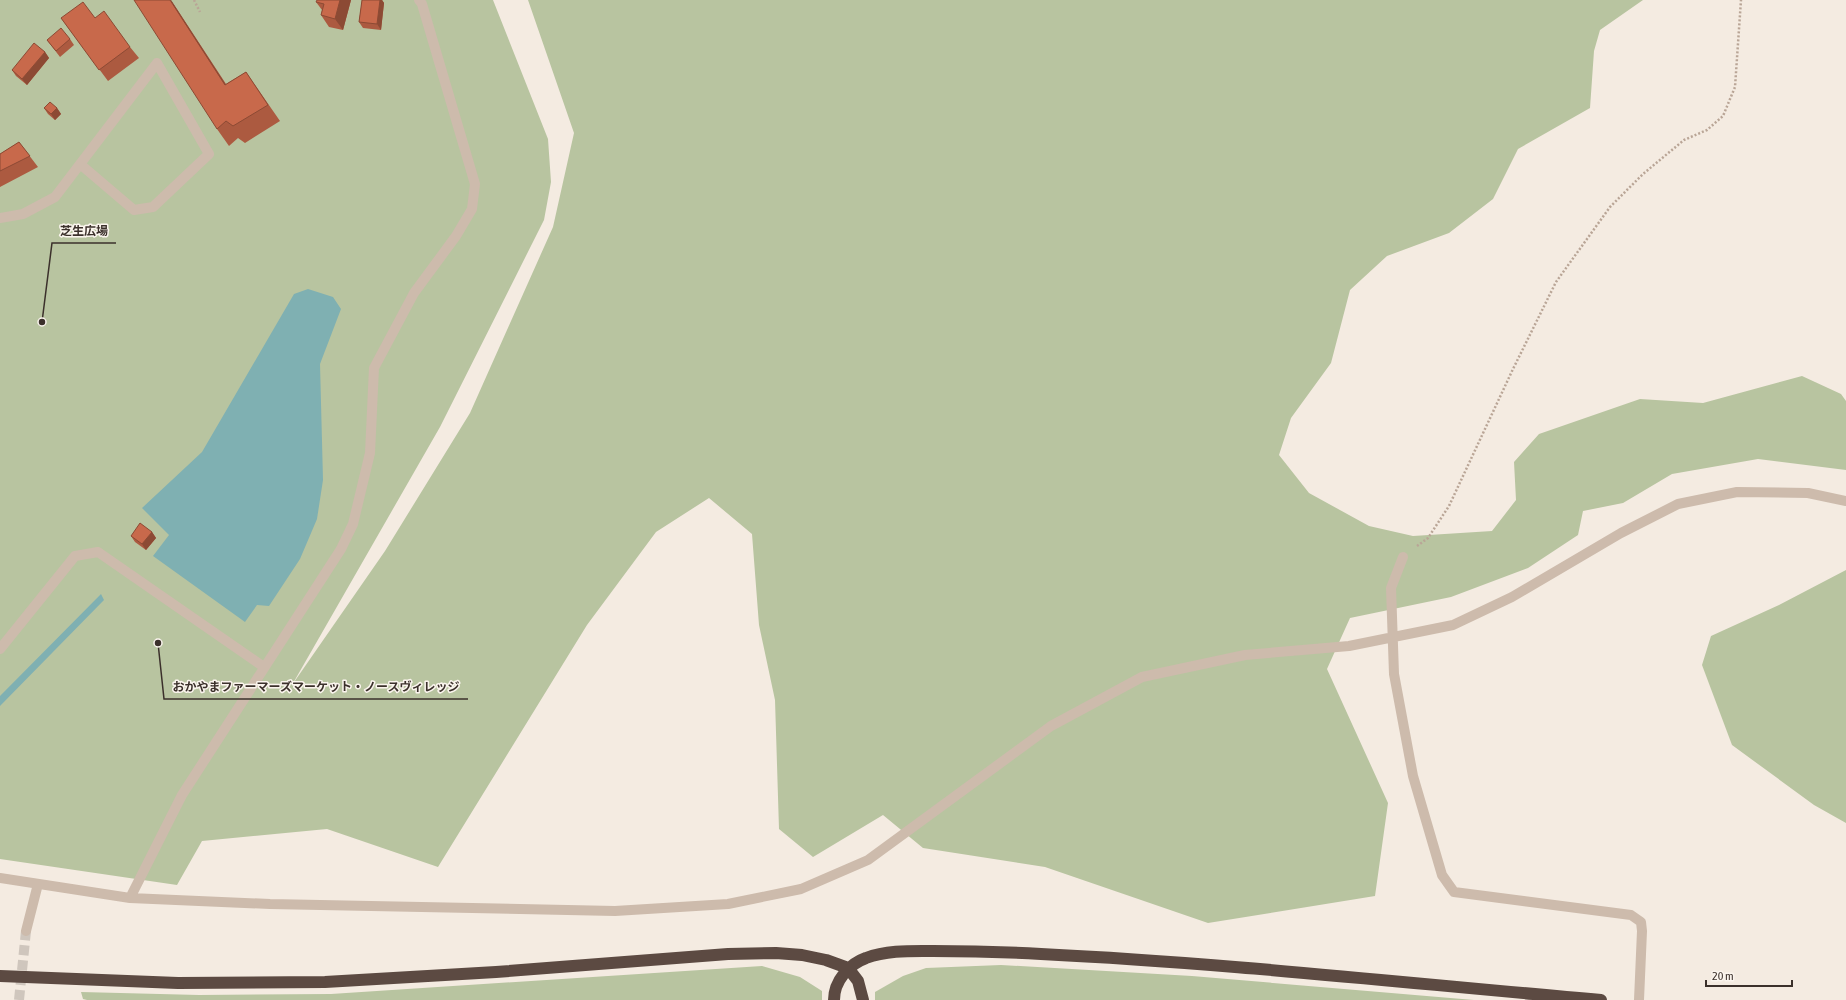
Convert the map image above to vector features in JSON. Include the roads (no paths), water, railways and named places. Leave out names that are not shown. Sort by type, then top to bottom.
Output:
[{"type":"highway","points":[[834,998],[839,982],[848,968],[865,958],[891,953],[944,951],[1007,952],[1120,958],[1600,1000]]},
{"type":"highway","points":[[0,976],[178,983],[325,982],[496,972],[728,954],[776,953],[802,955],[826,960],[848,968],[858,981],[863,998]]},
{"type":"street","points":[[130,898],[182,795],[341,550],[353,524],[370,453],[374,368],[414,293],[456,236],[472,209],[475,184],[422,4],[419,0]]},
{"type":"street","points":[[0,218],[23,214],[55,197],[80,164],[157,63],[209,154],[153,207],[134,210],[80,164]]},
{"type":"street","points":[[0,878],[130,898],[270,904],[615,911],[728,904],[802,889],[868,860],[1051,726],[1142,677],[1245,655],[1349,646],[1453,625],[1512,597],[1621,533],[1678,504],[1737,492],[1808,493],[1846,501]]},
{"type":"street","points":[[0,649],[75,556],[98,552],[264,667]]},
{"type":"street","points":[[1403,557],[1391,588],[1394,674],[1413,776],[1442,875],[1454,892],[1631,915],[1641,922],[1642,931],[1640,1000]]},
{"type":"street","points":[[26,932],[38,884]]},
{"type":"water","points":[[308,289],[333,297],[341,309],[320,364],[323,480],[317,519],[300,559],[269,606],[257,605],[245,622],[153,556],[169,535],[142,508],[202,452],[294,294]]},
{"type":"water","points":[[101,594],[104,600],[0,706],[0,696]]},
{"type":"tunnel","points":[[19,1000],[26,931]]},
{"type":"place","name":"芝生広場","points":[[42,322]]},
{"type":"place","name":"おかやまファーマーズマーケット・ノースヴィレッジ","points":[[158,643]]}]
